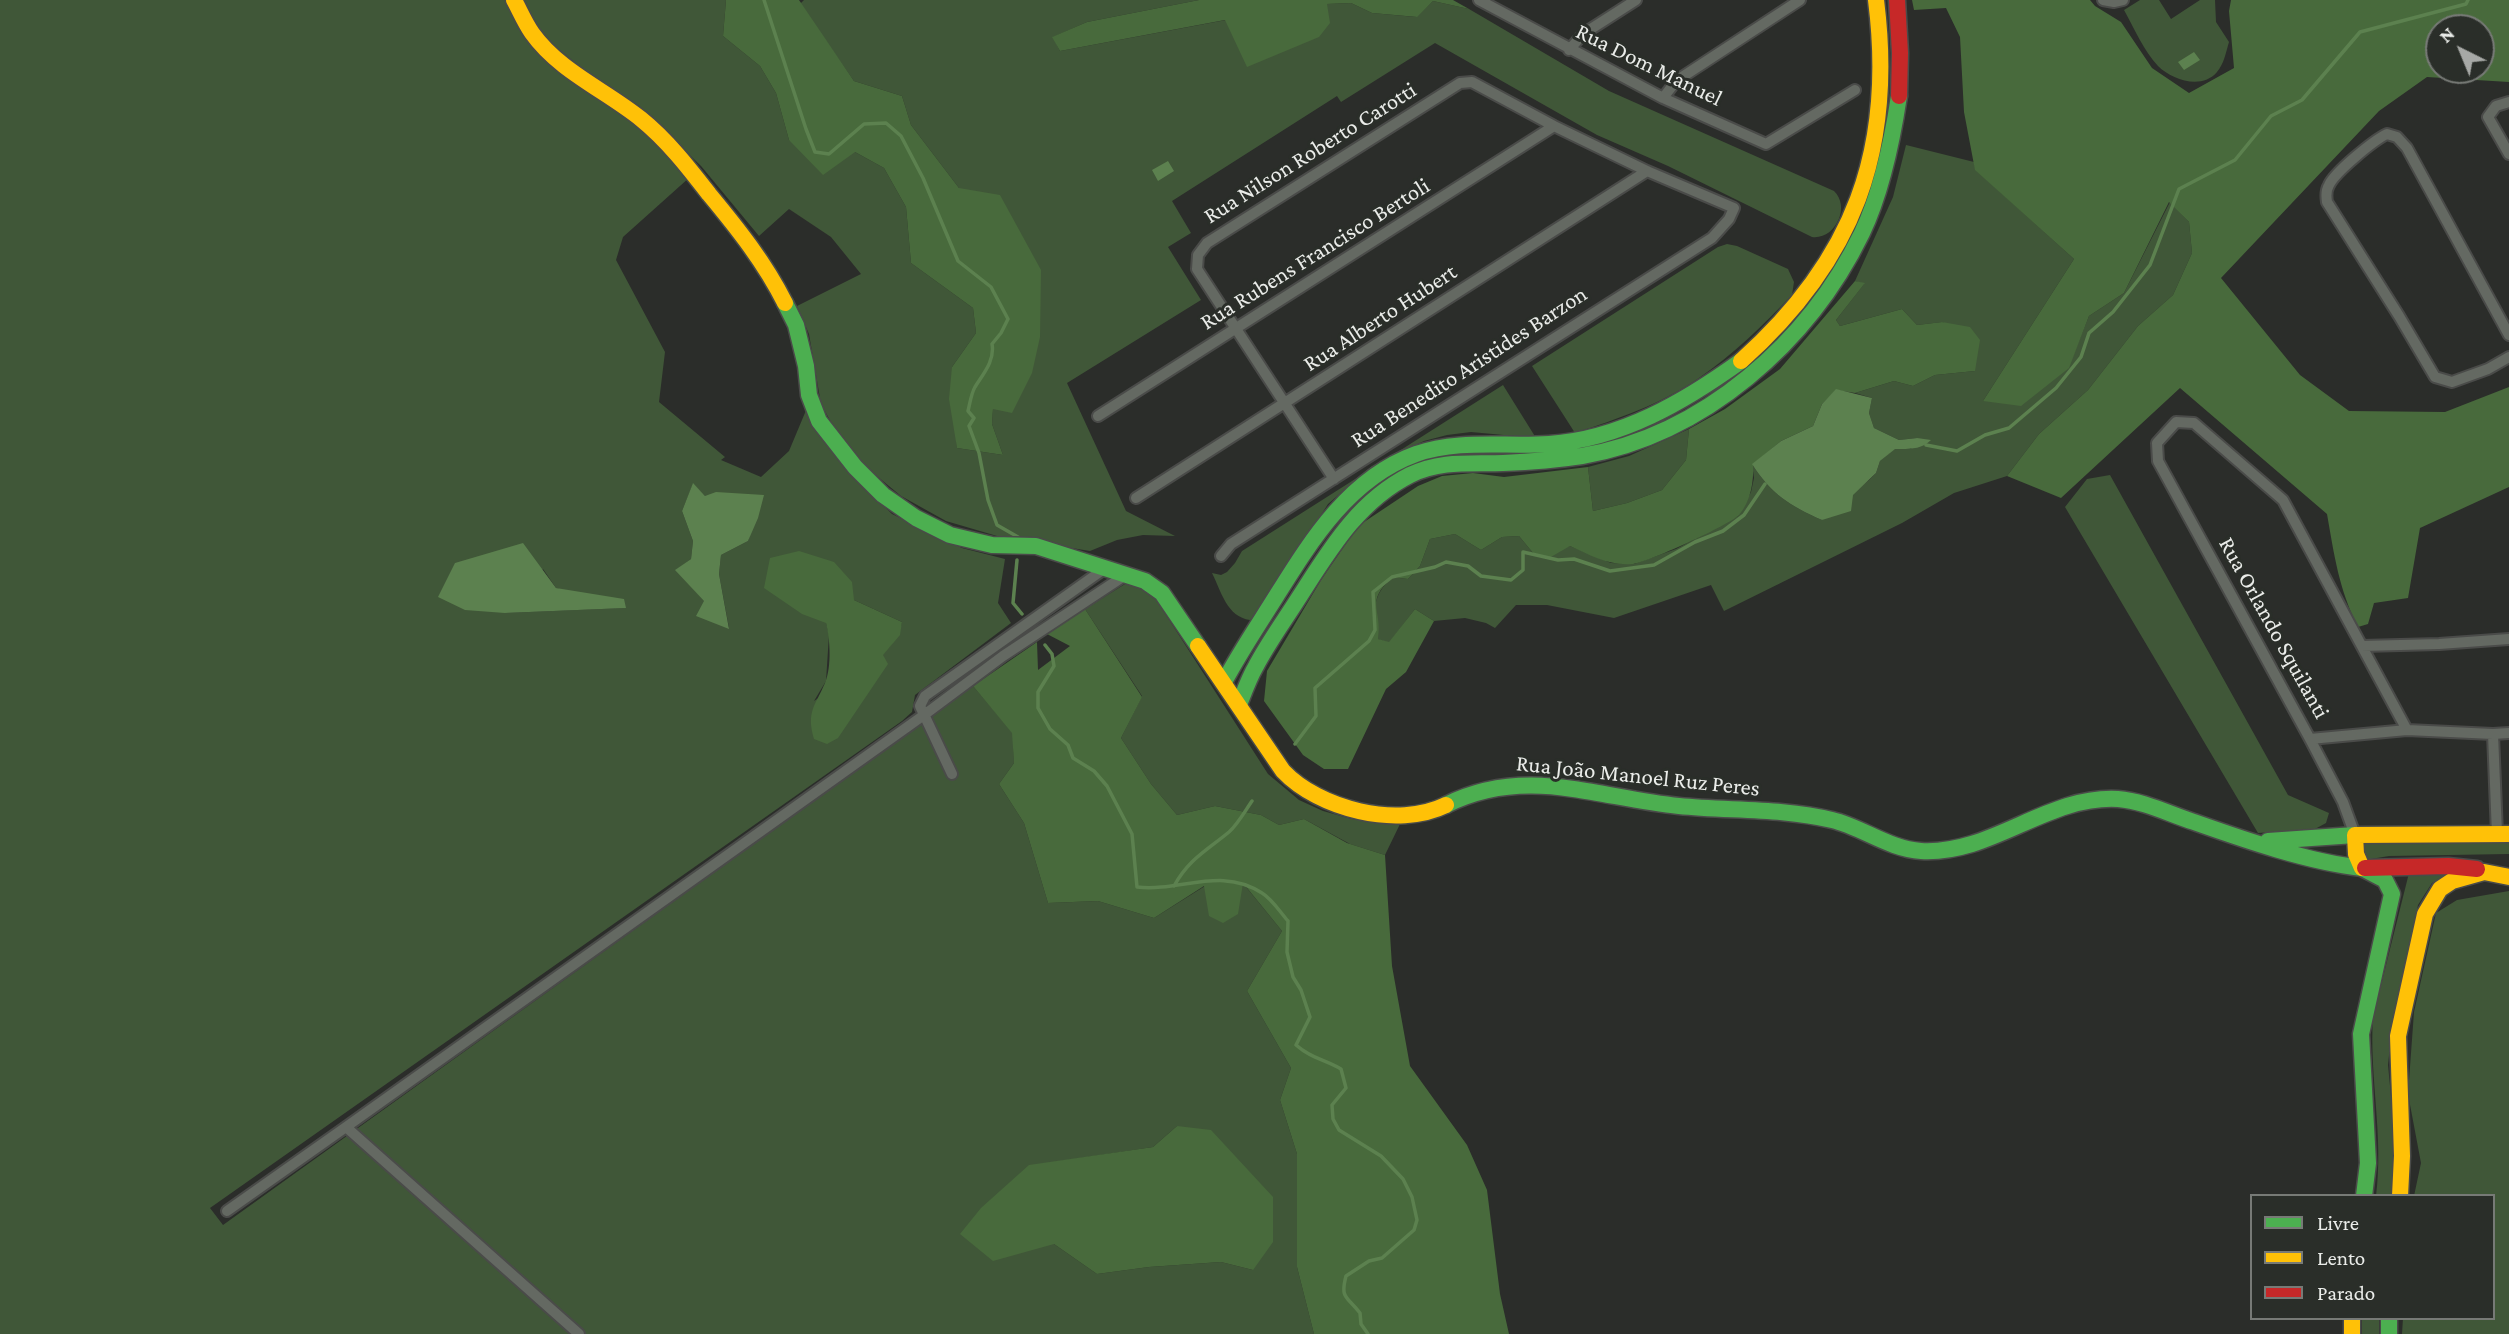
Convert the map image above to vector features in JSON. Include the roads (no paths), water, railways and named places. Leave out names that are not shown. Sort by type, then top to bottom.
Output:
[{"type":"main road","name":"Rua João Manoel Ruz Peres","points":[[514,0],[531,32],[547,51],[562,65],[641,119],[675,151],[746,239],[775,283],[796,325],[806,366],[809,395],[819,421],[855,467],[883,495],[916,518],[950,535],[992,545],[1036,546],[1146,581],[1162,593],[1224,682],[1265,749],[1298,786],[1345,806],[1412,815],[1508,784],[1538,784],[1627,800],[1692,808],[1796,814],[1832,820],[1894,845],[1919,851],[1961,848],[2068,804],[2091,799],[2118,799],[2141,804],[2251,842],[2342,867],[2448,866],[2504,873]]},
{"type":"main road","points":[[1872,183],[1880,112],[1882,61],[1876,0]]},
{"type":"main road","points":[[1239,705],[1244,687],[1255,667],[1340,534],[1355,514],[1388,490],[1431,466],[1443,463],[1540,461],[1596,453],[1641,439],[1679,422],[1721,398],[1767,362],[1804,324],[1839,260],[1848,227],[1872,183],[1900,87],[1897,0]]},
{"type":"main road","points":[[1224,682],[1238,654],[1320,528],[1351,494],[1381,472],[1417,453],[1446,447],[1539,446],[1587,439],[1637,423],[1677,404],[1720,378],[1758,347],[1831,274]]},
{"type":"main road","name":"Rua João Manoel Ruz Peres","points":[[2251,842],[2355,835],[2503,834]]},
{"type":"main road","points":[[2355,835],[2356,854],[2362,868],[2385,878],[2392,894],[2361,1034],[2368,1163],[2364,1194]]},
{"type":"main road","points":[[2400,1194],[2403,1144],[2398,1035],[2426,906],[2433,895],[2451,881],[2472,874],[2504,873]]},
{"type":"street","points":[[1569,50],[1583,34],[1636,0]]},
{"type":"street","points":[[1663,98],[1676,81],[1800,0]]},
{"type":"street","points":[[2106,1],[2123,0]]},
{"type":"street","name":"Rua Dom Manuel","points":[[1482,1],[1663,98],[1766,144],[1855,90]]},
{"type":"street","name":"Rua Nilson Roberto Carotti","points":[[1236,329],[1197,269],[1198,255],[1207,243],[1460,83],[1472,82],[1481,85],[1554,126]]},
{"type":"street","points":[[2509,102],[2498,105],[2488,119],[2509,154]]},
{"type":"street","points":[[1554,126],[1647,171]]},
{"type":"street","name":"Rua Rubens Francisco Bertoli","points":[[1098,416],[1554,126]]},
{"type":"street","points":[[2509,335],[2407,148],[2397,137],[2388,134],[2368,146],[2331,181],[2326,193],[2328,206],[2399,316],[2425,365],[2435,377],[2452,382],[2509,358]]},
{"type":"street","name":"Rua Benedito Aristides Barzon","points":[[1221,556],[1231,544],[1712,237],[1729,219],[1734,208],[1647,171]]},
{"type":"street","name":"Rua Alberto Hubert","points":[[1136,498],[1647,171]]},
{"type":"street","points":[[1236,329],[1334,479]]},
{"type":"street","name":"Rua Orlando Squilanti","points":[[2355,835],[2343,802],[2311,738],[2158,461],[2157,443],[2176,422],[2194,423],[2283,500],[2296,529],[2362,646]]},
{"type":"street","points":[[952,775],[920,706],[925,696],[1104,569]]},
{"type":"street","points":[[227,1211],[1003,656],[1127,574]]},
{"type":"street","points":[[2407,730],[2362,646],[2509,639]]},
{"type":"street","points":[[1238,654],[1255,667]]},
{"type":"street","points":[[2311,738],[2407,730],[2509,733]]},
{"type":"street","points":[[2493,734],[2503,834]]},
{"type":"street","points":[[345,1127],[579,1334]]},
{"type":"waterway","points":[[764,0],[815,152],[829,154],[864,124],[886,123],[901,136],[923,178],[958,261],[991,287],[1008,319],[992,344],[990,362],[974,390],[968,411],[974,418],[969,426],[979,453],[988,500],[997,525],[1018,537]]},
{"type":"waterway","points":[[1926,445],[1957,451],[1985,435],[2009,428],[2056,388],[2081,357],[2089,333],[2113,312],[2150,265],[2179,189],[2235,160],[2271,116],[2302,100],[2360,32],[2466,4],[2468,0]]},
{"type":"waterway","points":[[1295,744],[1316,716],[1315,688],[1369,641],[1375,630],[1373,592],[1392,577],[1446,562],[1468,566],[1481,576],[1511,580],[1523,570],[1523,552],[1558,560],[1574,559],[1610,571],[1654,565],[1695,542],[1723,531],[1744,515],[1765,484]]},
{"type":"waterway","points":[[1017,560],[1013,603],[1022,614]]},
{"type":"waterway","points":[[1045,645],[1052,654],[1054,666],[1038,692],[1038,708],[1050,729],[1068,745],[1073,758],[1094,771],[1107,786],[1132,834],[1137,887],[1231,881],[1247,885],[1266,896],[1288,921],[1287,952],[1293,977],[1301,990],[1310,1017],[1296,1045],[1341,1069],[1346,1088],[1332,1105],[1333,1119],[1339,1130],[1381,1156],[1403,1179],[1412,1197],[1417,1220],[1414,1230],[1382,1258],[1369,1261],[1346,1276],[1344,1293],[1360,1313],[1361,1324],[1368,1334]]},
{"type":"waterway","points":[[1174,886],[1192,862],[1232,829],[1252,801]]}]
